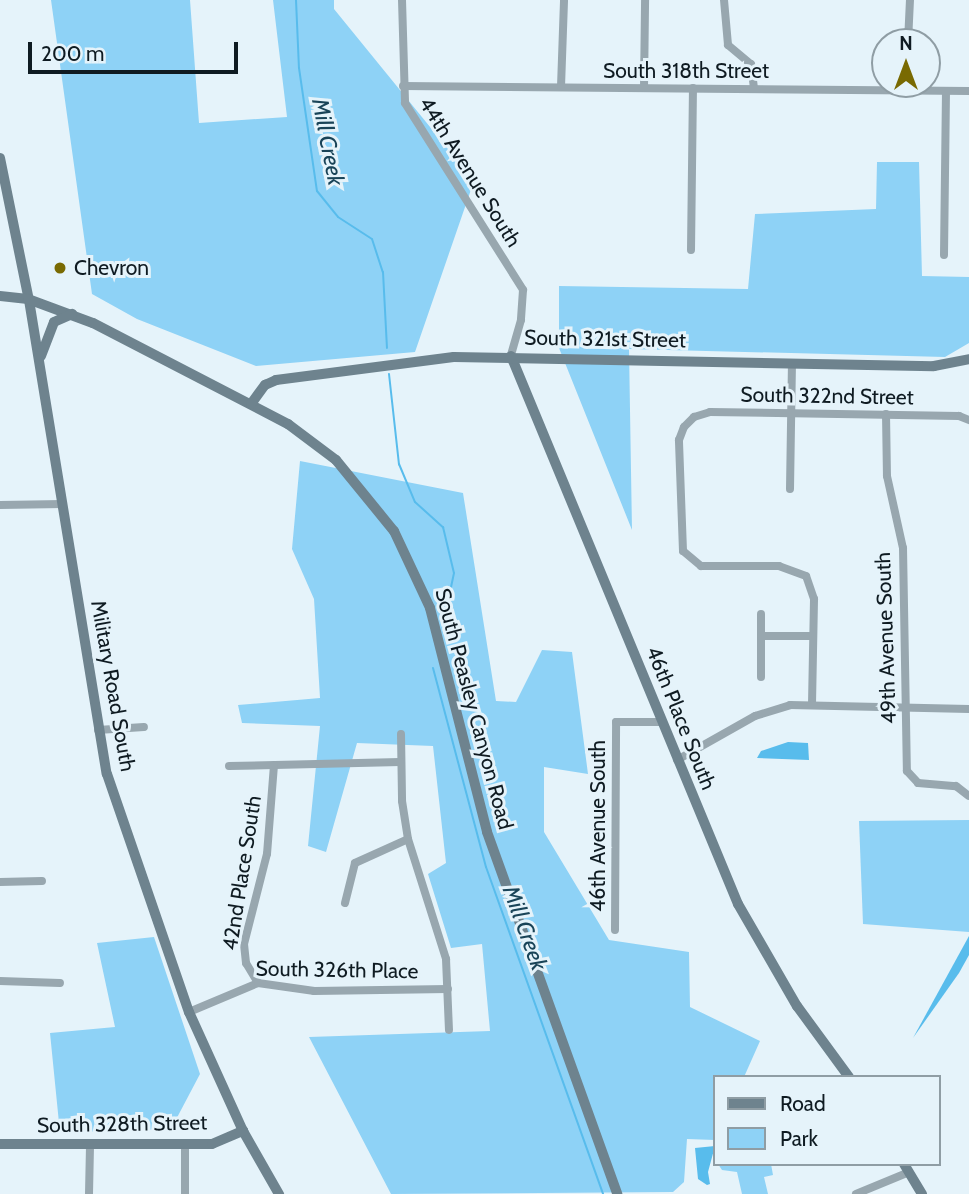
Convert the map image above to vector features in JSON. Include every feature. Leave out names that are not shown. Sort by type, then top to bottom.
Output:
[{"type":"main road","name":"Military Road South","points":[[0,158],[29,300],[107,774],[189,1012],[243,1131],[279,1194]]},
{"type":"main road","name":"South Peasley Canyon Road","points":[[0,296],[29,300],[72,314],[288,424],[336,460],[394,531],[424,589],[486,832],[617,1194]]},
{"type":"main road","points":[[39,362],[49,329],[58,319],[72,314]]},
{"type":"main road","name":"South 321st Street","points":[[251,404],[265,385],[276,380],[454,358],[511,356],[934,366],[969,359]]},
{"type":"main road","name":"46th Place South","points":[[511,356],[677,760],[764,954],[848,1075]]},
{"type":"main road","name":"South 328th Street","points":[[0,1144],[90,1146],[224,1141],[243,1131]]},
{"type":"main road","points":[[907,1168],[922,1194]]},
{"type":"street","name":"44th Avenue South","points":[[402,0],[402,86],[411,118],[523,290],[521,320],[511,356]]},
{"type":"street","points":[[561,87],[564,0]]},
{"type":"street","points":[[644,88],[645,0]]},
{"type":"street","points":[[724,0],[728,45],[751,64],[754,89]]},
{"type":"street","points":[[909,28],[910,0]]},
{"type":"street","name":"South 318th Street","points":[[402,86],[871,87]]},
{"type":"street","points":[[691,250],[693,88]]},
{"type":"street","name":"South 318th Street","points":[[941,90],[969,91]]},
{"type":"street","points":[[944,255],[946,91]]},
{"type":"street","points":[[790,489],[792,363]]},
{"type":"street","name":"South 322nd Street","points":[[813,636],[813,589],[803,573],[779,566],[701,566],[687,557],[680,543],[679,440],[687,422],[710,412],[886,414],[969,420]]},
{"type":"street","name":"49th Avenue South","points":[[886,414],[887,476],[903,548],[909,777],[926,785],[956,786],[969,796]]},
{"type":"street","points":[[0,505],[62,504]]},
{"type":"street","points":[[761,614],[761,677]]},
{"type":"street","points":[[761,636],[813,636],[812,704]]},
{"type":"street","points":[[677,760],[767,710],[812,704],[969,709]]},
{"type":"street","name":"46th Avenue South","points":[[615,930],[616,722],[662,722]]},
{"type":"street","points":[[98,730],[144,727]]},
{"type":"street","points":[[401,734],[400,762],[408,839],[437,922],[448,989],[450,1031]]},
{"type":"street","points":[[229,766],[400,762]]},
{"type":"street","name":"42nd Place South","points":[[258,983],[246,963],[244,944],[267,854],[274,765]]},
{"type":"street","points":[[345,903],[355,863],[408,839]]},
{"type":"street","points":[[0,881],[42,881]]},
{"type":"street","points":[[0,981],[60,983]]},
{"type":"street","name":"South 326th Place","points":[[189,1012],[258,983],[314,991],[448,989]]},
{"type":"street","points":[[185,1143],[185,1194]]},
{"type":"street","points":[[89,1194],[90,1146]]},
{"type":"street","points":[[856,1194],[907,1168]]},
{"type":"green space","points":[[51,0],[190,0],[199,123],[287,117],[273,0],[334,0],[334,9],[474,181],[415,352],[256,366],[137,319],[92,294]]},
{"type":"green space","points":[[877,162],[919,162],[922,276],[969,277],[969,343],[945,357],[629,349],[632,530],[559,348],[559,286],[748,289],[755,214],[876,209]]},
{"type":"green space","points":[[300,461],[463,493],[496,701],[516,702],[542,650],[572,652],[588,774],[544,767],[544,832],[609,940],[689,952],[690,1007],[760,1041],[745,1075],[713,1075],[713,1140],[687,1139],[684,1182],[673,1192],[391,1194],[309,1037],[490,1031],[482,944],[451,948],[428,874],[446,863],[433,746],[357,743],[326,852],[308,846],[320,726],[242,723],[238,705],[320,698],[314,599],[292,549]]},
{"type":"green space","points":[[969,820],[969,932],[863,924],[859,821]]},
{"type":"green space","points":[[154,937],[200,1074],[171,1129],[60,1133],[50,1033],[115,1027],[97,943]]},
{"type":"green space","points":[[719,1166],[771,1166],[773,1175],[764,1177],[768,1194],[742,1194],[737,1172],[722,1170]]},
{"type":"shaded area","points":[[788,742],[808,743],[809,760],[757,758],[761,751]]},
{"type":"shaded area","points":[[969,936],[969,955],[913,1038]]},
{"type":"shaded area","points":[[713,1146],[708,1172],[710,1184],[698,1179],[695,1148]]},
{"type":"waterway","name":"Mill Creek","points":[[296,0],[299,68],[317,191],[338,217],[372,239],[383,272],[387,348]]},
{"type":"waterway","name":"Mill Creek","points":[[389,374],[399,464],[415,502],[443,527],[454,573],[446,610]]},
{"type":"waterway","name":"Mill Creek","points":[[433,668],[486,867],[603,1194]]},
{"type":"place","name":"Chevron","points":[[60,268]]}]
